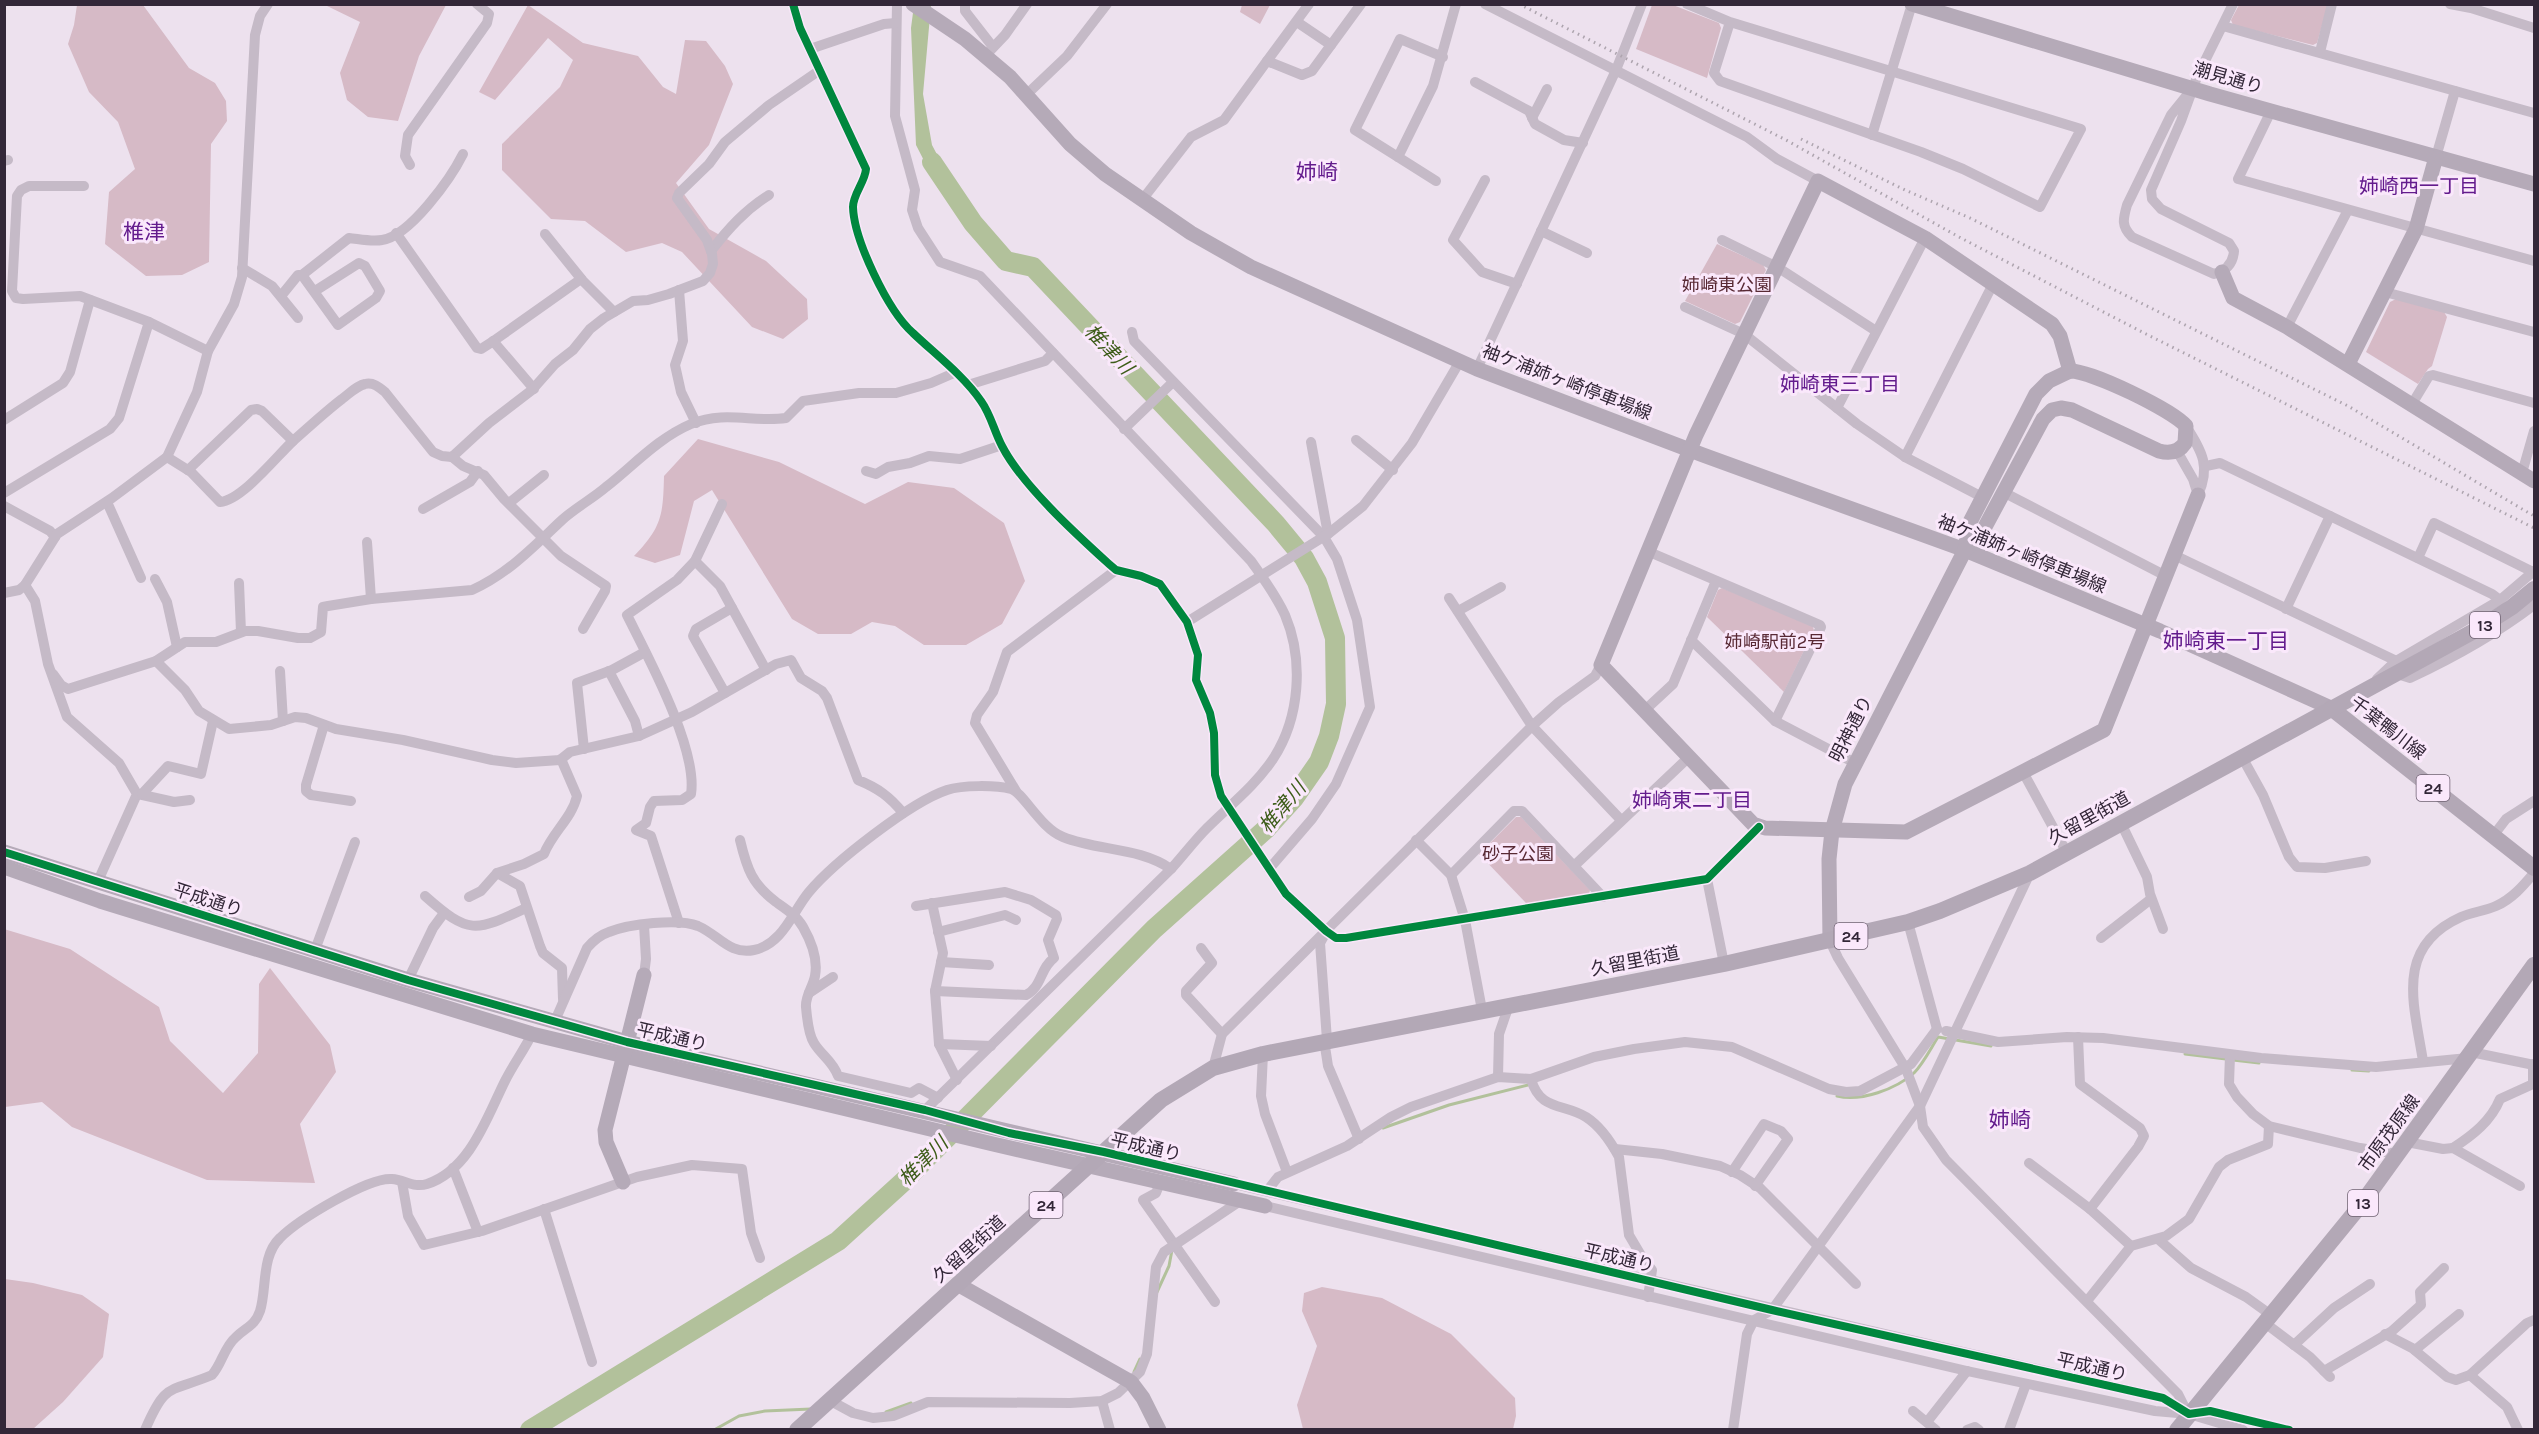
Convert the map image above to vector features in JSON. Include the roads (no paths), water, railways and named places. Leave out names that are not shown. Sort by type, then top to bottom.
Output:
[{"type":"main road","name":"久留里街道","points":[[800,1428],[1161,1100],[1213,1068],[1326,1040],[1724,964],[1830,941],[1908,922],[1949,908],[2030,873],[2331,708],[2399,667],[2431,654],[2496,618],[2534,578]]},
{"type":"main road","name":"千葉鴨川線","points":[[2331,708],[2535,868]]},
{"type":"main road","name":"市原茂原線","points":[[2177,1430],[2360,1206],[2535,965]]},
{"type":"street","points":[[4,593],[19,590],[25,585],[55,537],[167,457],[197,392],[208,351],[234,304],[242,268],[255,35],[260,16],[267,4]]},
{"type":"street","points":[[410,165],[405,156],[408,135],[487,23],[489,14],[477,4]]},
{"type":"street","points":[[793,4],[800,28],[866,169],[865,177],[853,204],[855,220],[868,259],[890,305],[901,322],[968,385],[987,411],[997,429],[1002,445],[1019,471],[1052,510],[1116,570],[1141,576],[1160,584],[1187,622],[1198,655],[1196,680],[1210,713],[1214,733],[1215,775],[1228,808],[1286,894],[1326,931],[1336,938],[1346,938],[1707,879],[1759,827]]},
{"type":"street","points":[[740,840],[747,869],[754,880],[766,894],[795,916],[803,926],[815,957],[815,976],[805,1004],[812,1041],[835,1068],[838,1076],[910,1093],[920,1089],[931,1106],[1171,869],[1258,778],[1274,759],[1284,737],[1296,692],[1295,652],[1290,630],[1284,614],[1251,561],[980,276],[940,262],[918,228],[912,210],[915,190],[895,116],[897,4]]},
{"type":"street","name":"袖ケ浦姉ヶ崎停車場線","points":[[913,4],[965,39],[989,51],[1070,144],[1142,200],[1202,240],[1243,263],[1478,369],[1690,450],[1965,550],[2147,625],[2331,708]]},
{"type":"street","points":[[965,4],[965,11],[989,51],[1027,4]]},
{"type":"street","points":[[1027,94],[1067,56],[1107,4]]},
{"type":"street","points":[[1142,200],[1191,137],[1224,120],[1309,4]]},
{"type":"street","points":[[1267,61],[1288,71],[1307,74],[1318,66],[1362,4]]},
{"type":"street","points":[[1398,157],[1433,86],[1456,4]]},
{"type":"street","points":[[1485,4],[1747,138],[1778,159],[1925,237],[2058,329],[2070,371],[2093,375],[2173,414],[2186,426],[2206,466],[2204,482],[2104,730],[1906,832],[1832,831],[1759,827],[1753,824],[1601,665]]},
{"type":"street","points":[[1478,369],[1616,70],[1642,4]]},
{"type":"street","points":[[1687,4],[1730,22],[2080,129],[2040,207],[1963,169],[1921,152],[1715,77],[1713,73],[1730,22]]},
{"type":"street","points":[[1872,135],[1912,4]]},
{"type":"street","name":"潮見通り","points":[[1912,4],[2192,89],[2535,184]]},
{"type":"street","points":[[2192,89],[2171,115],[2127,205],[2123,220],[2124,229],[2132,237],[2214,274],[2222,272],[2233,257],[2234,251],[2229,243],[2161,209],[2152,199],[2151,190],[2181,121],[2192,89],[2233,4]]},
{"type":"street","points":[[2320,52],[2332,4]]},
{"type":"street","points":[[2450,4],[2471,8],[2535,28]]},
{"type":"street","points":[[1297,22],[1331,45]]},
{"type":"street","points":[[810,49],[884,24],[896,23]]},
{"type":"street","points":[[2223,26],[2535,113]]},
{"type":"street","points":[[1430,180],[1355,130],[1400,39],[1443,57]]},
{"type":"street","points":[[453,457],[489,423],[534,389],[555,364],[573,350],[590,329],[614,312],[633,301],[648,300],[703,281],[710,273],[713,264],[711,251],[699,229],[681,206],[677,198],[679,193],[709,164],[725,142],[769,105],[820,70]]},
{"type":"street","points":[[1475,82],[1529,111],[1535,123],[1564,140],[1583,143]]},
{"type":"street","points":[[1533,118],[1547,89]]},
{"type":"street","points":[[2348,364],[2416,229],[2455,91]]},
{"type":"street","points":[[2271,111],[2238,179],[2535,261]]},
{"type":"street","points":[[281,296],[298,275],[302,275],[349,238],[382,240],[396,233],[425,211],[457,167],[463,154]]},
{"type":"street","points":[[1485,180],[1453,240],[1482,272],[1517,284]]},
{"type":"street","points":[[1213,1068],[1222,1034],[1532,726],[1559,702],[1595,676],[1690,450],[1818,181]]},
{"type":"street","points":[[84,186],[28,186],[17,196],[12,291],[16,298],[80,296],[149,322],[208,351]]},
{"type":"street","points":[[711,251],[752,205],[769,195]]},
{"type":"street","points":[[2287,327],[2348,210]]},
{"type":"street","points":[[1541,231],[1587,253]]},
{"type":"street","points":[[396,233],[477,348],[493,341],[581,279]]},
{"type":"street","points":[[545,234],[581,279],[614,312]]},
{"type":"street","points":[[1837,408],[1925,237]]},
{"type":"street","points":[[1722,240],[1777,267],[1876,331]]},
{"type":"street","points":[[302,275],[338,325],[376,298],[380,291],[364,266],[359,263],[315,291]]},
{"type":"street","points":[[242,268],[272,286],[298,318]]},
{"type":"street","points":[[2222,272],[2233,298],[2348,364],[2528,477],[2535,431]]},
{"type":"street","points":[[1905,457],[1993,284]]},
{"type":"street","points":[[679,290],[683,341],[675,365],[681,392],[696,423]]},
{"type":"street","points":[[2385,292],[2535,332]]},
{"type":"street","points":[[4,420],[63,383],[70,372],[90,300]]},
{"type":"street","points":[[1685,307],[1744,334],[1837,408],[1905,457],[1982,497]]},
{"type":"street","points":[[4,493],[110,429],[119,418],[149,322]]},
{"type":"street","points":[[1132,332],[1134,341],[1172,383],[1326,535]]},
{"type":"street","points":[[493,341],[534,389]]},
{"type":"street","points":[[968,385],[1045,361],[1053,353]]},
{"type":"street","points":[[1187,622],[1326,535],[1364,506],[1412,443],[1460,361]]},
{"type":"street","name":"明神通り","points":[[1830,941],[1829,859],[1832,831],[1845,784],[1965,550],[1969,524],[2036,394],[2049,381],[2070,371]]},
{"type":"street","points":[[52,674],[61,686],[68,689],[156,661],[177,647],[194,641],[216,642],[241,632],[258,631],[280,636],[310,638],[321,632],[323,608],[371,599],[472,590],[486,584],[544,540],[562,519],[606,487],[645,453],[696,423],[720,417],[786,418],[803,401],[858,393],[896,393],[931,383],[954,373]]},
{"type":"street","points":[[2412,404],[2429,376],[2433,375],[2535,404]]},
{"type":"street","points":[[167,457],[188,470],[220,502],[227,502],[247,487],[293,441],[356,387],[366,383],[375,384],[385,392],[433,452],[453,457],[463,466],[484,475],[544,540],[578,569],[601,580],[606,586],[605,591],[583,629]]},
{"type":"street","points":[[1124,429],[1172,383]]},
{"type":"street","name":"明神通り","points":[[1965,550],[1979,538],[2038,427],[2052,410],[2061,408],[2072,410],[2159,451],[2168,453],[2176,451]]},
{"type":"street","points":[[188,470],[251,410],[262,411],[293,441]]},
{"type":"street","points":[[2186,426],[2185,443],[2176,451],[2193,479],[2198,495]]},
{"type":"street","points":[[1356,440],[1393,470]]},
{"type":"street","points":[[1269,869],[1312,819],[1336,784],[1370,707],[1357,620],[1337,559],[1326,535],[1311,442]]},
{"type":"street","points":[[866,471],[876,474],[888,467],[910,463],[929,456],[960,459],[1002,445]]},
{"type":"street","points":[[2206,466],[2220,463],[2500,600]]},
{"type":"street","points":[[423,509],[470,482],[478,471]]},
{"type":"street","points":[[509,503],[544,475]]},
{"type":"street","points":[[2003,492],[2166,576]]},
{"type":"street","points":[[107,502],[141,578]]},
{"type":"street","points":[[679,923],[651,836],[636,830],[646,823],[654,801],[682,800],[692,794],[693,782],[689,760],[676,720],[627,615],[677,580],[695,561],[722,504]]},
{"type":"street","points":[[4,506],[50,531],[55,537]]},
{"type":"street","points":[[2286,609],[2330,516]]},
{"type":"street","points":[[2399,667],[2534,578],[2434,524],[2418,558]]},
{"type":"street","points":[[367,542],[371,599]]},
{"type":"street","points":[[1647,552],[1820,625],[1775,722]]},
{"type":"street","points":[[2174,555],[2399,667],[2410,678],[2436,666],[2535,605]]},
{"type":"street","points":[[695,561],[720,586],[766,670]]},
{"type":"street","points":[[1116,570],[1007,652],[993,692],[977,715],[975,723],[1016,791],[1038,819],[1063,837],[1149,856],[1171,869]]},
{"type":"street","points":[[155,579],[167,602],[177,647]]},
{"type":"street","points":[[1645,710],[1673,684],[1716,581]]},
{"type":"street","points":[[239,583],[241,632]]},
{"type":"street","points":[[25,585],[35,601],[48,664],[67,717],[119,763],[140,794],[174,802],[190,800]]},
{"type":"street","points":[[1458,611],[1501,586]]},
{"type":"street","points":[[1449,598],[1532,726],[1621,820]]},
{"type":"street","points":[[725,693],[693,636],[696,629],[732,608]]},
{"type":"street","points":[[1691,640],[1775,722],[1855,763]]},
{"type":"street","points":[[584,749],[578,683],[645,652]]},
{"type":"street","points":[[156,661],[185,690],[199,711],[229,729],[295,717],[306,718],[336,729],[516,763],[561,759],[570,752],[639,736],[676,720],[766,670],[791,660],[801,678],[822,691],[858,780],[879,789],[891,798],[903,813]]},
{"type":"street","points":[[609,670],[635,721],[639,736]]},
{"type":"street","points":[[280,671],[283,721]]},
{"type":"street","points":[[98,881],[140,794],[168,766],[201,774],[213,721]]},
{"type":"street","points":[[324,725],[306,791],[311,795],[351,801]]},
{"type":"street","points":[[1574,866],[1689,756]]},
{"type":"street","points":[[2242,757],[2264,795],[2289,857],[2297,867],[2325,868],[2366,861]]},
{"type":"street","points":[[469,897],[481,891],[497,873],[544,854],[548,842],[572,810],[577,796],[561,759]]},
{"type":"street","points":[[2023,772],[2067,853]]},
{"type":"street","points":[[554,1023],[587,948],[608,932],[644,925],[679,923],[697,926],[730,949],[756,950],[774,939],[795,916],[809,892],[826,876],[903,813],[929,798],[955,788],[1009,788],[1016,791]]},
{"type":"street","points":[[2493,836],[2506,819],[2535,801]]},
{"type":"street","points":[[1451,874],[1514,811],[1522,812],[1604,897]]},
{"type":"street","points":[[2121,823],[2147,877],[2151,898],[2163,929]]},
{"type":"street","points":[[1416,840],[1451,874],[1465,920],[1482,1010]]},
{"type":"street","points":[[315,950],[355,842]]},
{"type":"street","name":"平成通り","points":[[4,852],[408,980],[554,1023],[625,1050],[916,1125],[1240,1201],[1266,1198],[1651,1281],[2163,1398],[2188,1414],[2210,1411],[2289,1430]]},
{"type":"street","name":"平成通り","points":[[4,867],[100,901],[532,1034],[931,1106],[1009,1133],[1104,1152],[1234,1184],[1266,1198],[1648,1297],[2025,1384],[2155,1411],[2188,1414],[2242,1430]]},
{"type":"street","points":[[497,873],[520,886],[543,953],[561,968],[564,1002]]},
{"type":"street","points":[[1733,1430],[1747,1334],[1754,1320],[1772,1310],[1920,1106],[2030,873]]},
{"type":"street","points":[[2423,1061],[2411,987],[2413,974],[2423,947],[2439,931],[2460,918],[2497,906],[2516,894],[2535,873]]},
{"type":"street","points":[[1707,879],[1724,964]]},
{"type":"street","points":[[915,906],[1005,892],[1031,900],[1056,915],[1058,919],[1048,940],[1053,958],[1071,968]]},
{"type":"street","points":[[425,896],[444,913],[461,923],[480,927],[526,908]]},
{"type":"street","points":[[2101,938],[2151,898]]},
{"type":"street","points":[[933,903],[944,953],[935,991],[939,1044],[957,1080]]},
{"type":"street","points":[[408,980],[433,928],[444,913]]},
{"type":"street","points":[[938,932],[1005,915],[1016,920]]},
{"type":"street","points":[[1908,922],[1937,1029]]},
{"type":"street","points":[[623,1182],[606,1142],[605,1130],[644,975],[646,959],[644,925]]},
{"type":"street","points":[[1326,931],[1320,943],[1328,1066],[1359,1138]]},
{"type":"street","points":[[1830,941],[1838,958],[1906,1069],[1920,1106],[1923,1127],[1946,1160],[2178,1394],[2188,1414]]},
{"type":"street","points":[[1201,948],[1212,963],[1186,991],[1186,995],[1222,1034]]},
{"type":"street","points":[[935,991],[1026,995],[1035,988],[1053,958]]},
{"type":"street","points":[[941,962],[990,965]]},
{"type":"street","points":[[808,993],[832,977]]},
{"type":"street","points":[[1498,1077],[1499,1034],[1509,1005]]},
{"type":"street","points":[[1937,1029],[1998,1042],[2078,1037],[2152,1043],[2230,1055],[2376,1067],[2470,1055],[2534,1064],[2533,1084],[2500,1099],[2495,1110],[2478,1130],[2453,1148],[2360,1148],[2269,1126],[2253,1114],[2237,1097],[2229,1084],[2230,1055]]},
{"type":"street","points":[[1266,1198],[1278,1177],[1320,1160],[1410,1107],[1498,1077],[1531,1079],[1594,1058],[1634,1048],[1685,1042],[1732,1047],[1810,1082],[1846,1092],[1860,1091],[1906,1069],[1937,1029]]},
{"type":"street","points":[[145,1430],[157,1403],[165,1393],[175,1386],[212,1375],[236,1336],[253,1326],[260,1313],[265,1274],[272,1251],[282,1236],[316,1210],[373,1181],[392,1179],[416,1186],[429,1183],[453,1168],[483,1128],[532,1034]]},
{"type":"street","points":[[2078,1037],[2080,1084],[2087,1092],[2140,1128],[2144,1136],[2090,1209]]},
{"type":"street","points":[[939,1044],[991,1046]]},
{"type":"street","points":[[1263,1054],[1261,1096],[1264,1114],[1287,1173]]},
{"type":"street","points":[[1531,1079],[1534,1088],[1543,1100],[1588,1119],[1615,1149],[1622,1175],[1629,1235],[1641,1257],[1653,1270],[1648,1297]]},
{"type":"street","points":[[1732,1172],[1764,1124],[1781,1131],[1788,1139],[1755,1185]]},
{"type":"street","points":[[2087,1301],[2131,1246],[2158,1239],[2189,1219],[2218,1167],[2228,1160],[2268,1144],[2269,1126]]},
{"type":"street","points":[[2453,1148],[2520,1186]]},
{"type":"street","points":[[1615,1149],[1662,1154],[1720,1166],[1732,1172],[1755,1185],[1856,1284]]},
{"type":"street","points":[[2028,1163],[2090,1209],[2131,1246]]},
{"type":"street","points":[[402,1182],[408,1216],[424,1245],[478,1232],[623,1182],[692,1166],[742,1169],[751,1233],[760,1258]]},
{"type":"street","points":[[453,1168],[478,1232]]},
{"type":"street","points":[[1160,1183],[1156,1193],[1143,1200],[1215,1302]]},
{"type":"street","points":[[829,1400],[853,1413],[873,1418],[893,1416],[928,1402],[1070,1403],[1102,1401],[1118,1393],[1140,1372],[1147,1354],[1156,1267],[1164,1252],[1240,1201]]},
{"type":"street","points":[[544,1209],[592,1362]]},
{"type":"street","points":[[2158,1239],[2191,1268],[2246,1297],[2327,1374],[2392,1331],[2421,1305],[2420,1292],[2444,1268]]},
{"type":"street","points":[[2294,1345],[2334,1308],[2370,1284]]},
{"type":"street","points":[[959,1285],[1131,1382],[1143,1398],[1159,1430]]},
{"type":"street","points":[[2415,1350],[2458,1314]]},
{"type":"street","points":[[2385,1334],[2415,1350],[2447,1377],[2456,1380],[2469,1375],[2527,1323],[2535,1320]]},
{"type":"street","points":[[1913,1411],[1932,1426],[1968,1371]]},
{"type":"street","points":[[2469,1375],[2507,1407],[2518,1430]]},
{"type":"street","points":[[2009,1430],[2025,1384]]},
{"type":"street","points":[[1102,1401],[1110,1430]]},
{"type":"street","points":[[1967,1430],[1975,1427],[1979,1430]]},
{"type":"waterway","name":"椎津川","points":[[530,1430],[838,1241],[904,1181],[1154,929],[1266,829],[1294,798],[1319,762],[1329,736],[1336,704],[1335,638],[1317,582],[1304,558],[1276,524],[1033,267],[1006,261],[973,223],[932,162]]},
{"type":"waterway","points":[[1837,1096],[1867,1096],[1907,1079],[1924,1061],[1938,1037],[1991,1046]]},
{"type":"waterway","points":[[2185,1054],[2226,1059]]},
{"type":"waterway","points":[[2233,1060],[2259,1063]]},
{"type":"waterway","points":[[2352,1070],[2369,1071]]},
{"type":"waterway","points":[[1383,1128],[1449,1105],[1532,1084]]},
{"type":"waterway","points":[[1157,1292],[1169,1266],[1172,1250]]},
{"type":"waterway","points":[[1134,1372],[1140,1359]]},
{"type":"waterway","points":[[886,1412],[911,1403]]},
{"type":"waterway","points":[[714,1430],[739,1416],[765,1411],[811,1409]]},
{"type":"railway","points":[[1519,4],[1786,140],[1959,237],[2146,334],[2534,528]]},
{"type":"railway","points":[[1801,139],[1905,190],[1970,218],[2348,406],[2534,516]]},
{"type":"district","name":"姉崎","points":[[1317,172]]},
{"type":"district","name":"姉崎西一丁目","points":[[2419,186]]},
{"type":"district","name":"椎津","points":[[144,232]]},
{"type":"district","name":"姉崎東三丁目","points":[[1840,384]]},
{"type":"district","name":"姉崎東一丁目","points":[[2226,641]]},
{"type":"district","name":"姉崎東二丁目","points":[[1692,800]]},
{"type":"district","name":"姉崎","points":[[2010,1120]]},
{"type":"park label","name":"姉崎東公園","points":[[1727,285]]},
{"type":"park label","name":"姉崎駅前2号","points":[[1775,642]]},
{"type":"park label","name":"砂子公園","points":[[1518,854]]}]
